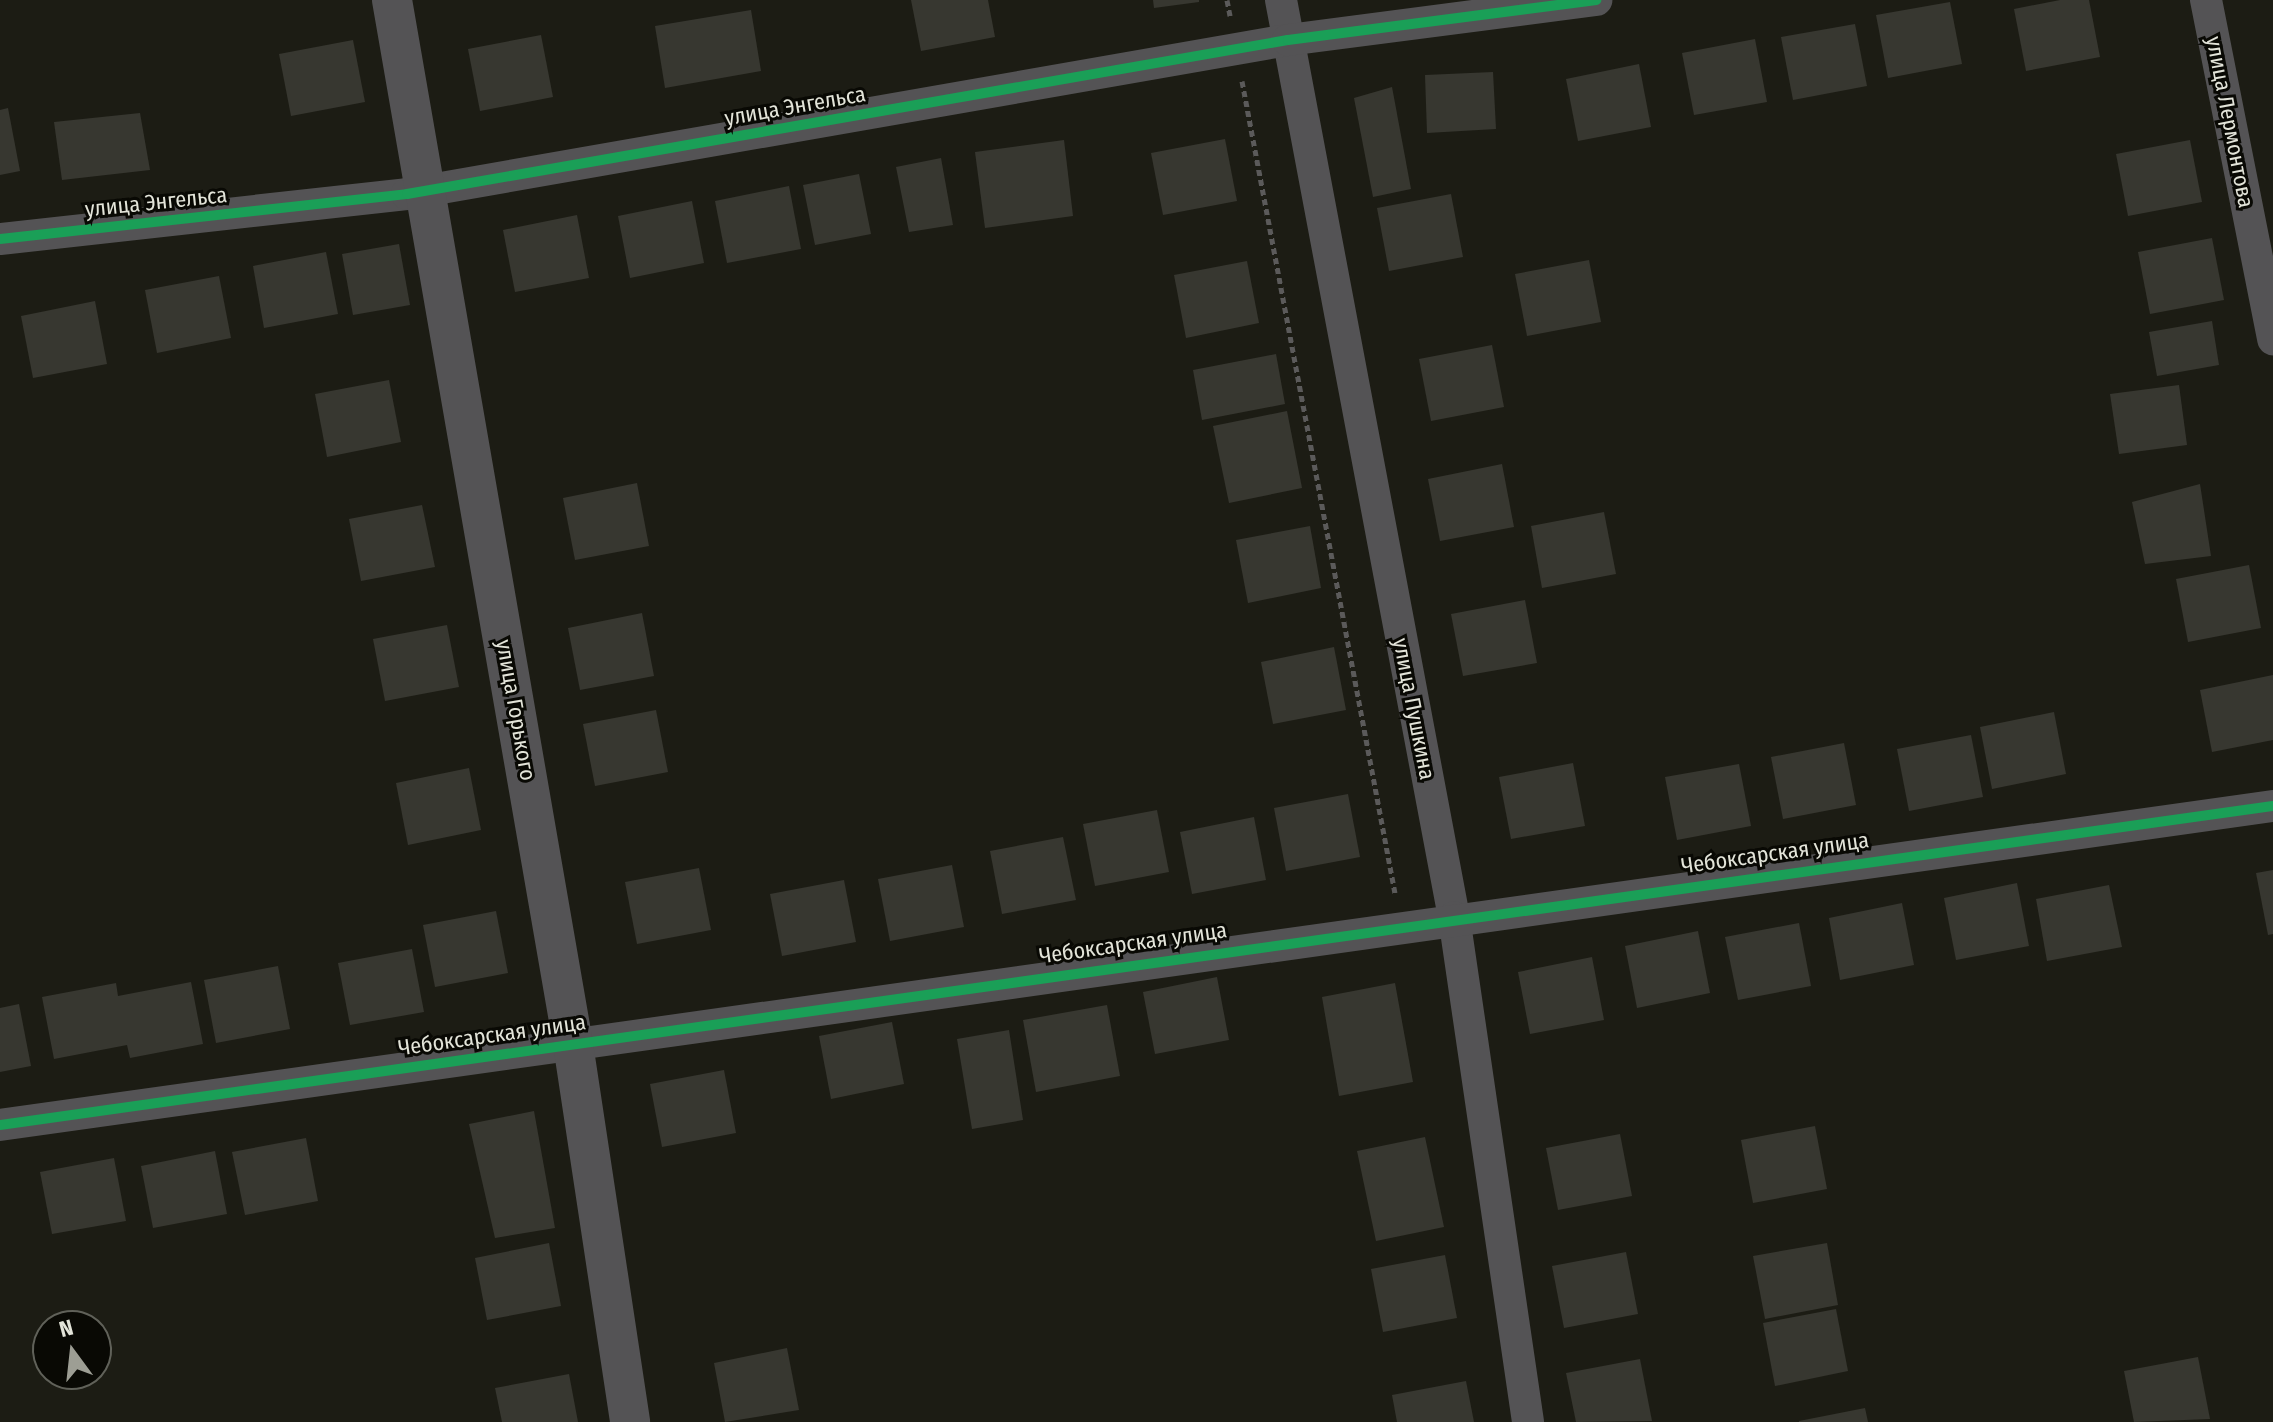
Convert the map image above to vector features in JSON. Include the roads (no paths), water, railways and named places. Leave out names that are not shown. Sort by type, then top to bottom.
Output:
[{"type":"street","name":"улица Горького","points":[[392,0],[573,1044],[630,1422]]},
{"type":"street","name":"улица Пушкина","points":[[1281,0],[1454,917],[1528,1422]]},
{"type":"street","name":"улица Энгельса","points":[[0,239],[427,189],[1288,40],[1596,0]]},
{"type":"street","name":"улица Лермонтова","points":[[2206,0],[2273,339]]},
{"type":"street","name":"Чебоксарская улица","points":[[0,1125],[1454,917],[2273,806]]}]
